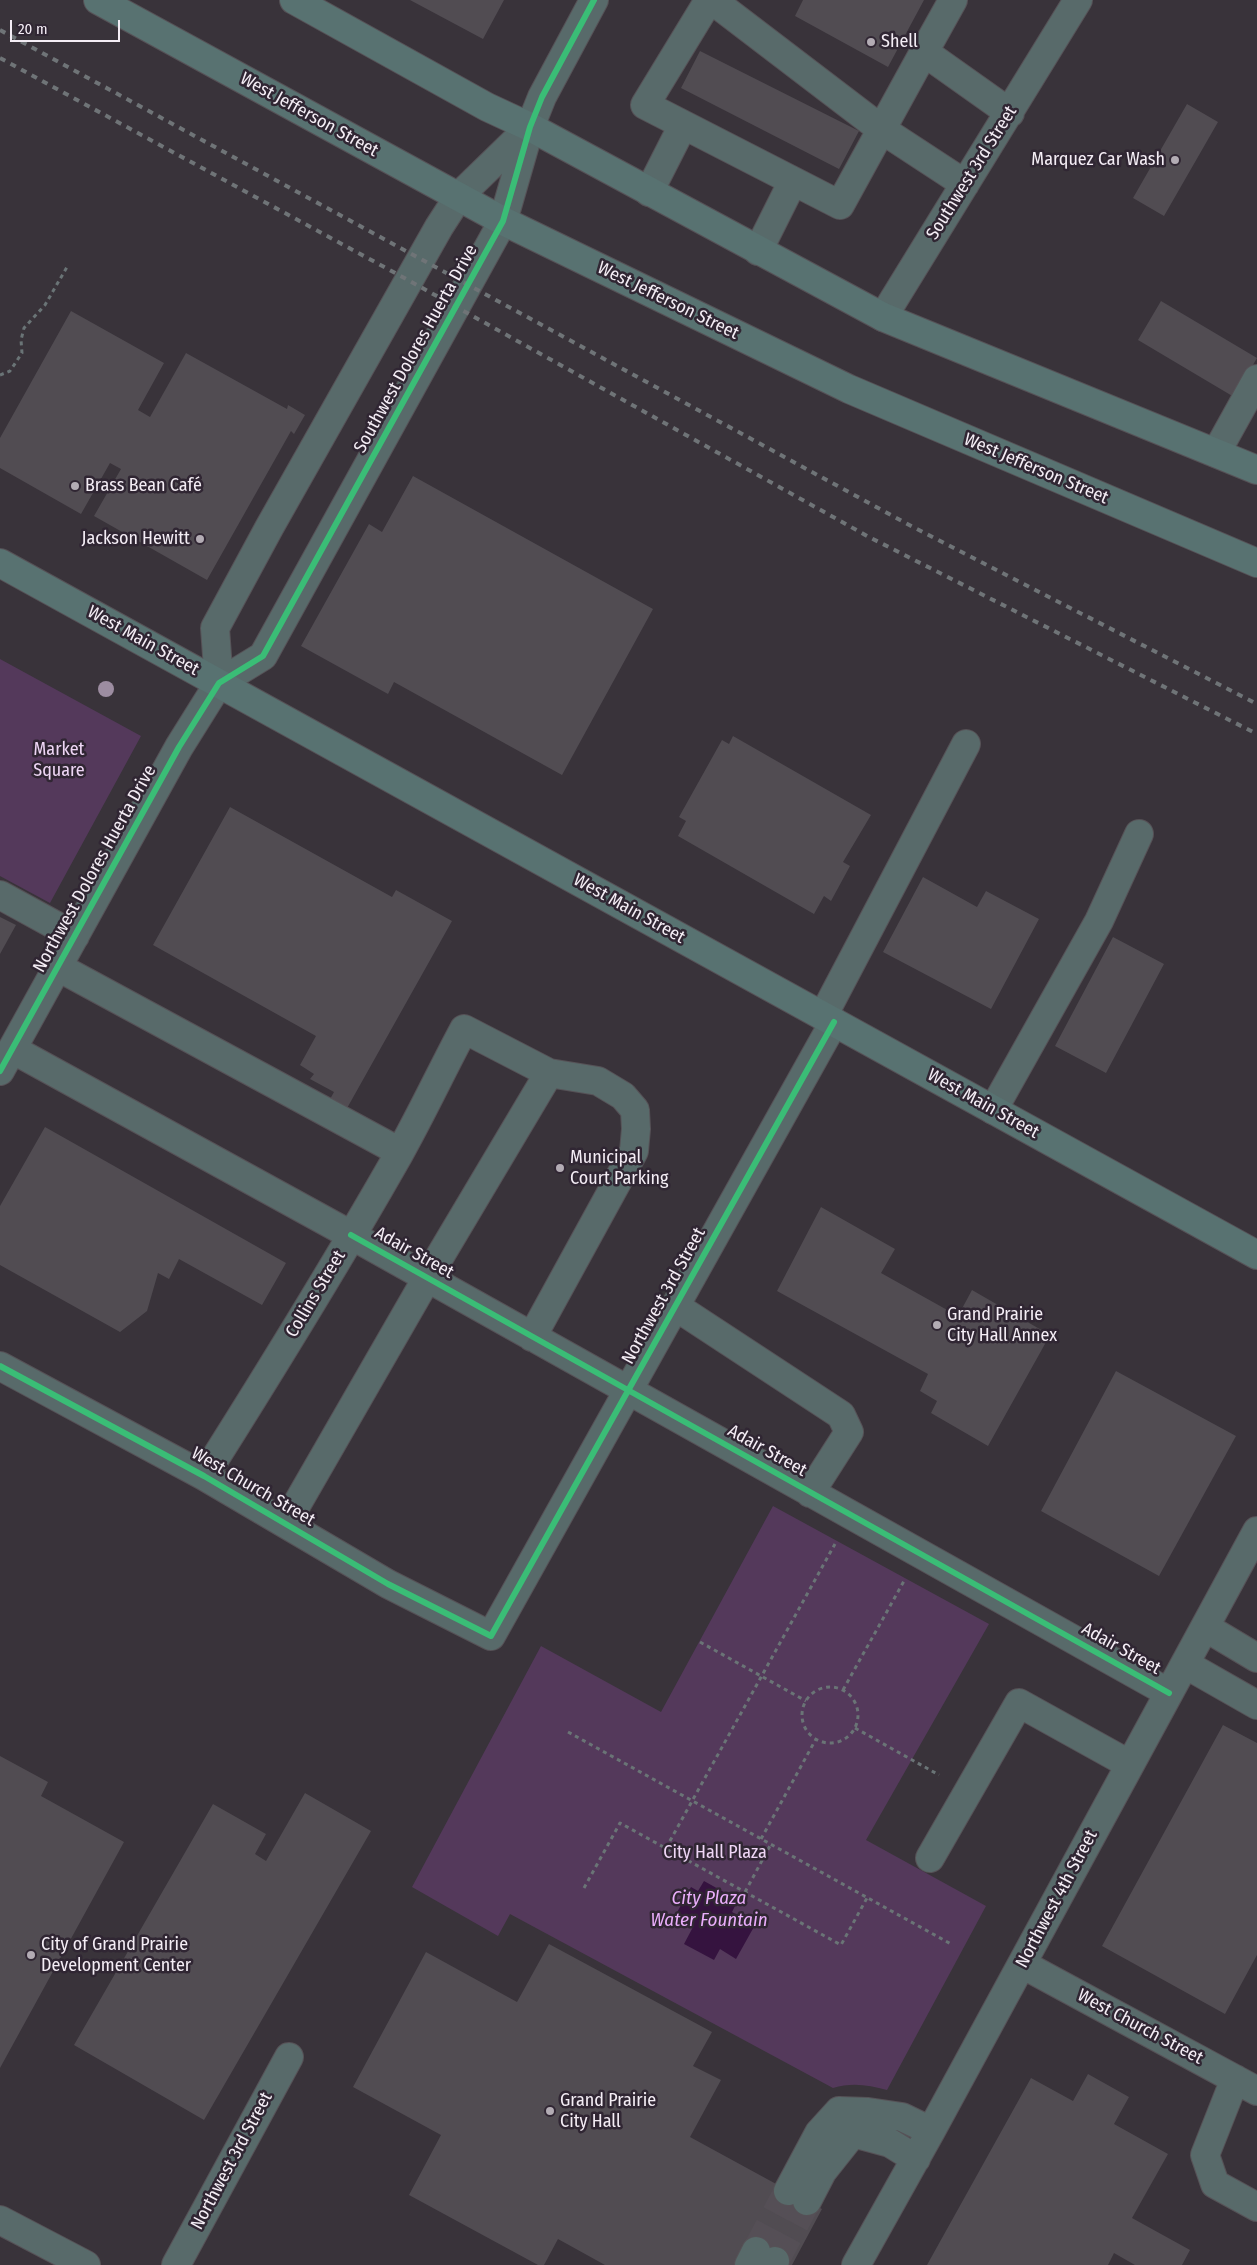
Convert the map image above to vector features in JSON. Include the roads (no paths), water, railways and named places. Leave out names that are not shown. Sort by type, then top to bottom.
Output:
[{"type":"main road","name":"West Jefferson Street","points":[[98,0],[504,221],[850,390],[1257,563]]},
{"type":"main road","points":[[294,0],[486,107],[530,127],[883,317],[1257,470]]},
{"type":"main road","name":"West Main Street","points":[[0,563],[1257,1255]]},
{"type":"street","name":"Southwest Dolores Huerta Drive","points":[[530,127],[458,196],[319,438],[215,628],[219,683],[263,656],[504,221],[530,127],[548,85],[594,0]]},
{"type":"street","points":[[953,0],[881,129],[840,205],[645,105],[710,0],[881,129],[966,184]]},
{"type":"street","name":"Southwest 3rd Street","points":[[1061,30],[1072,0]]},
{"type":"street","name":"Southwest 3rd Street","points":[[883,317],[1078,0]]},
{"type":"street","points":[[924,52],[1010,113]]},
{"type":"street","points":[[649,192],[683,124]]},
{"type":"street","points":[[758,250],[793,181]]},
{"type":"street","points":[[1216,453],[1257,379]]},
{"type":"street","name":"Northwest Dolores Huerta Drive","points":[[6,1060],[179,748],[219,683]]},
{"type":"street","name":"Northwest 3rd Street","points":[[491,1636],[675,1306],[828,1019],[966,744]]},
{"type":"street","points":[[993,1110],[1099,921],[1139,834]]},
{"type":"street","points":[[0,895],[75,936]]},
{"type":"street","points":[[58,967],[400,1152]]},
{"type":"street","name":"Collins Street","points":[[204,1476],[266,1378],[400,1152],[464,1029],[549,1072]]},
{"type":"street","name":"Adair Street","points":[[6,1060],[351,1235],[1169,1693]]},
{"type":"street","points":[[286,1523],[427,1278],[549,1072],[598,1081],[623,1096],[635,1110],[636,1129],[634,1151],[532,1337]]},
{"type":"street","points":[[675,1306],[841,1415],[849,1432],[810,1493]]},
{"type":"street","name":"West Church Street","points":[[0,1366],[204,1476],[388,1584],[491,1636]]},
{"type":"street","name":"Northwest 4th Street","points":[[856,2265],[932,2131],[1129,1764],[1257,1531]]},
{"type":"street","points":[[1205,1628],[1257,1658]]},
{"type":"street","points":[[1185,1664],[1257,1705]]},
{"type":"street","points":[[930,1858],[1018,1703],[1129,1764]]},
{"type":"street","name":"West Church Street","points":[[1022,1964],[1246,2085]]},
{"type":"street","name":"Northwest 3rd Street","points":[[176,2265],[289,2056]]},
{"type":"street","points":[[1246,2085],[1205,2156],[1215,2184],[1257,2208]]},
{"type":"street","points":[[916,2159],[890,2143],[853,2133],[822,2172],[798,2196],[819,2132],[839,2111],[868,2112],[902,2117],[932,2131]]},
{"type":"street","points":[[0,2220],[86,2265]]},
{"type":"water","name":"City Plaza Water Fountain","points":[[704,1881],[738,1900],[732,1912],[755,1925],[736,1959],[720,1949],[714,1960],[684,1944],[693,1927],[675,1916],[691,1887],[698,1891]]},
{"type":"tunnel","points":[[756,2251],[788,2191]]},
{"type":"tunnel","points":[[775,2261],[807,2201]]},
{"type":"railway","points":[[0,30],[913,527],[1257,704]]},
{"type":"railway","points":[[0,58],[408,280],[869,537],[1257,734]]},
{"type":"place","name":"Shell","points":[[871,42]]},
{"type":"place","name":"Marquez Car Wash","points":[[1175,160]]},
{"type":"place","name":"Brass Bean Café","points":[[75,486]]},
{"type":"place","name":"Jackson Hewitt","points":[[200,539]]},
{"type":"place","name":"Municipal Court Parking","points":[[560,1168]]},
{"type":"place","name":"Grand Prairie City Hall Annex","points":[[937,1325]]},
{"type":"place","name":"City of Grand Prairie Development Center","points":[[31,1955]]},
{"type":"place","name":"Grand Prairie City Hall","points":[[550,2111]]},
{"type":"park label","name":"Market Square","points":[[59,760]]},
{"type":"park label","name":"City Hall Plaza","points":[[715,1853]]}]
